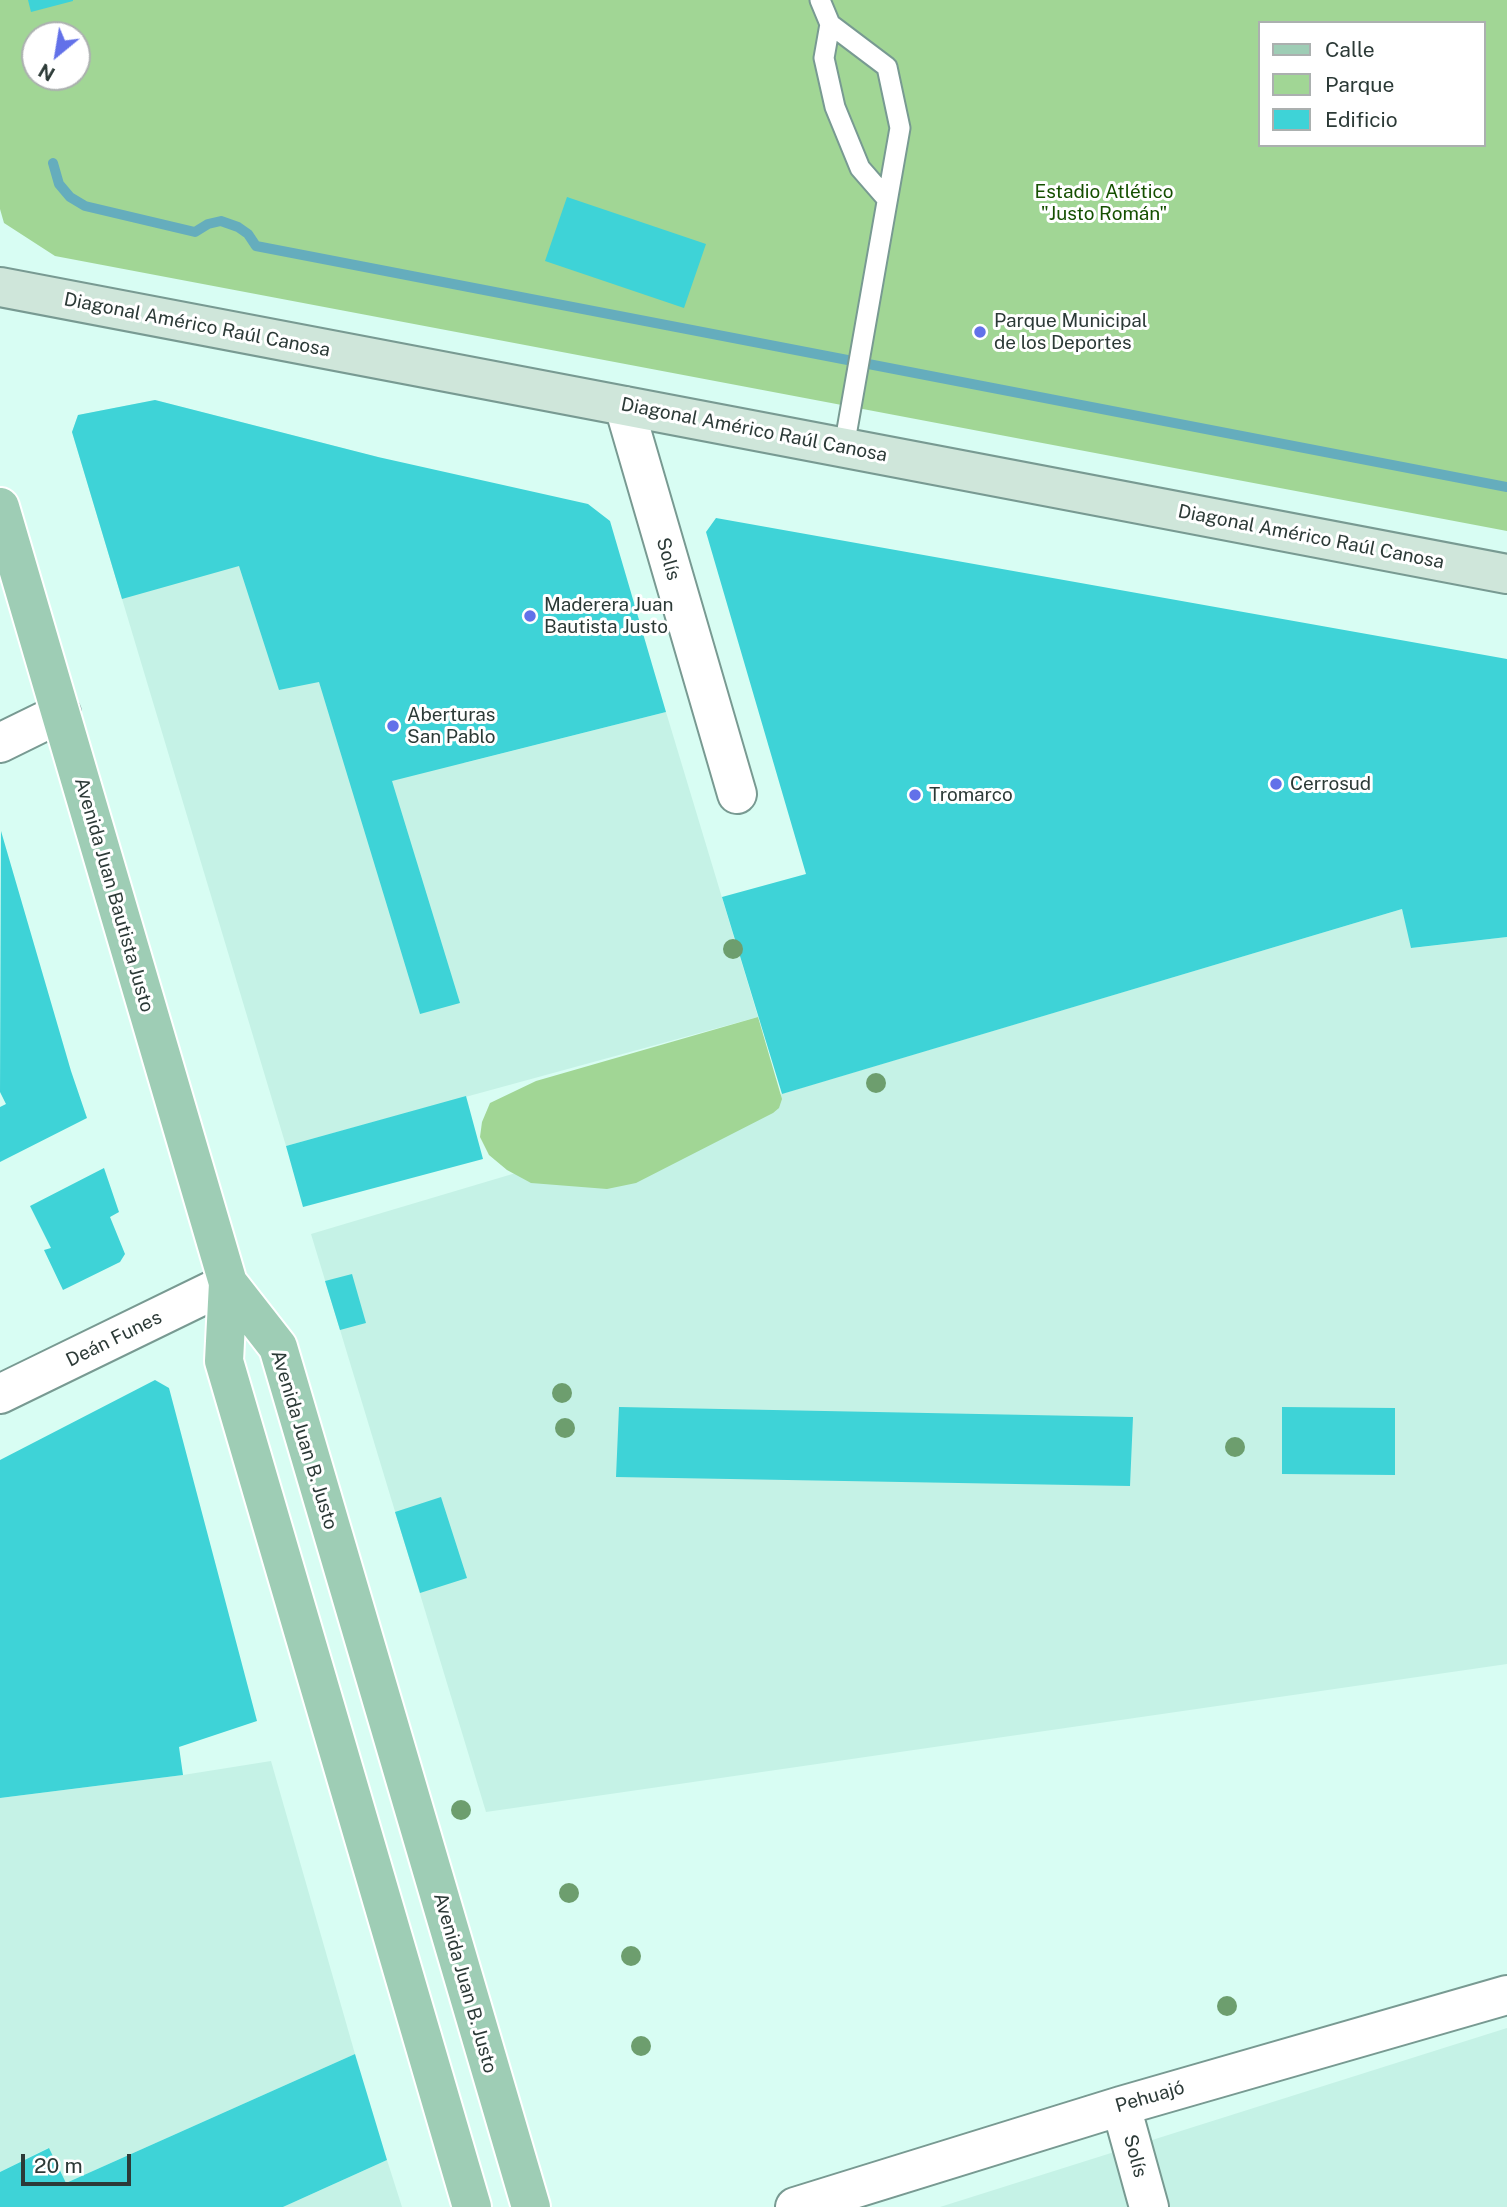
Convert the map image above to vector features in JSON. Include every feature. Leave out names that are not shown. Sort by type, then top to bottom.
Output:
[{"type":"main road","name":"Avenida Juan Bautista Justo","points":[[0,507],[228,1283]]},
{"type":"main road","points":[[228,1283],[225,1361],[472,2207]]},
{"type":"main road","name":"Avenida Juan B. Justo","points":[[228,1283],[278,1346],[531,2207]]},
{"type":"street","name":"Diagonal Américo Raúl Canosa","points":[[0,287],[1507,574]]},
{"type":"street","name":"Solís","points":[[624,406],[737,794]]},
{"type":"street","points":[[0,743],[61,713]]},
{"type":"street","name":"Deán Funes","points":[[0,1394],[228,1283]]},
{"type":"street","name":"Pehuajó","points":[[795,2207],[1121,2106],[1507,1995]]},
{"type":"street","name":"Solís","points":[[1121,2106],[1149,2207]]},
{"type":"lane","points":[[821,0],[830,24],[824,58],[835,107],[860,168],[887,199]]},
{"type":"lane","points":[[830,24],[887,67],[901,128],[844,447]]},
{"type":"shaded area","points":[[155,400],[378,457],[464,763],[666,712],[758,1017],[286,1146],[72,432],[78,415]]},
{"type":"shaded area","points":[[1402,909],[1412,948],[1507,937],[1507,1664],[486,1812],[311,1234]]},
{"type":"shaded area","points":[[271,1761],[355,2054],[66,2183],[48,2148],[0,2172],[0,1798]]},
{"type":"shaded area","points":[[1507,2028],[1507,2207],[940,2207]]},
{"type":"shaded area","points":[[387,2160],[402,2207],[283,2207]]},
{"type":"green space","name":"Parque Municipal de los Deportes","points":[[0,0],[1507,0],[1507,531],[55,256],[4,223],[0,209]]},
{"type":"green space","points":[[758,1017],[782,1099],[779,1108],[636,1183],[607,1189],[531,1183],[507,1170],[489,1155],[480,1137],[482,1122],[490,1103],[536,1081]]},
{"type":"building","points":[[28,0],[73,0],[73,1],[31,12]]},
{"type":"building","points":[[567,197],[706,244],[684,308],[545,261]]},
{"type":"building","name":"Aberturas San Pablo","points":[[155,400],[378,457],[588,504],[610,521],[666,712],[392,781],[460,1003],[420,1014],[319,682],[279,690],[239,566],[122,599],[72,432],[78,415]]},
{"type":"building","points":[[716,518],[1507,659],[1507,937],[1411,948],[1402,909],[782,1094],[722,897],[806,874],[706,532]]},
{"type":"building","points":[[1,831],[87,1118],[0,1162],[0,1107],[6,1104],[0,1092]]},
{"type":"building","points":[[466,1096],[483,1159],[303,1207],[286,1146]]},
{"type":"building","points":[[104,1168],[119,1212],[110,1217],[125,1254],[120,1262],[63,1290],[44,1250],[51,1248],[30,1206]]},
{"type":"building","points":[[352,1274],[366,1323],[340,1330],[325,1281]]},
{"type":"building","points":[[155,1380],[169,1388],[257,1721],[179,1747],[183,1775],[0,1798],[0,1460]]},
{"type":"building","points":[[619,1407],[1133,1417],[1130,1486],[616,1477]]},
{"type":"building","points":[[1282,1407],[1395,1408],[1395,1475],[1282,1474]]},
{"type":"building","points":[[441,1497],[467,1578],[420,1593],[395,1512]]},
{"type":"building","points":[[355,2054],[387,2160],[283,2207],[0,2207],[0,2172],[49,2148],[66,2183]]},
{"type":"waterway","points":[[53,163],[59,184],[70,197],[85,206],[195,232],[208,224],[221,221],[248,234],[256,246],[1507,487]]},
{"type":"place","name":"Parque Municipal de los Deportes","points":[[980,332]]},
{"type":"place","name":"Maderera Juan Bautista Justo","points":[[530,616]]},
{"type":"place","name":"Aberturas San Pablo","points":[[393,726]]},
{"type":"place","name":"Cerrosud","points":[[1276,784]]},
{"type":"place","name":"Tromarco","points":[[915,795]]},
{"type":"park label","name":"Estadio Atlético \"Justo Román\"","points":[[1104,203]]}]
